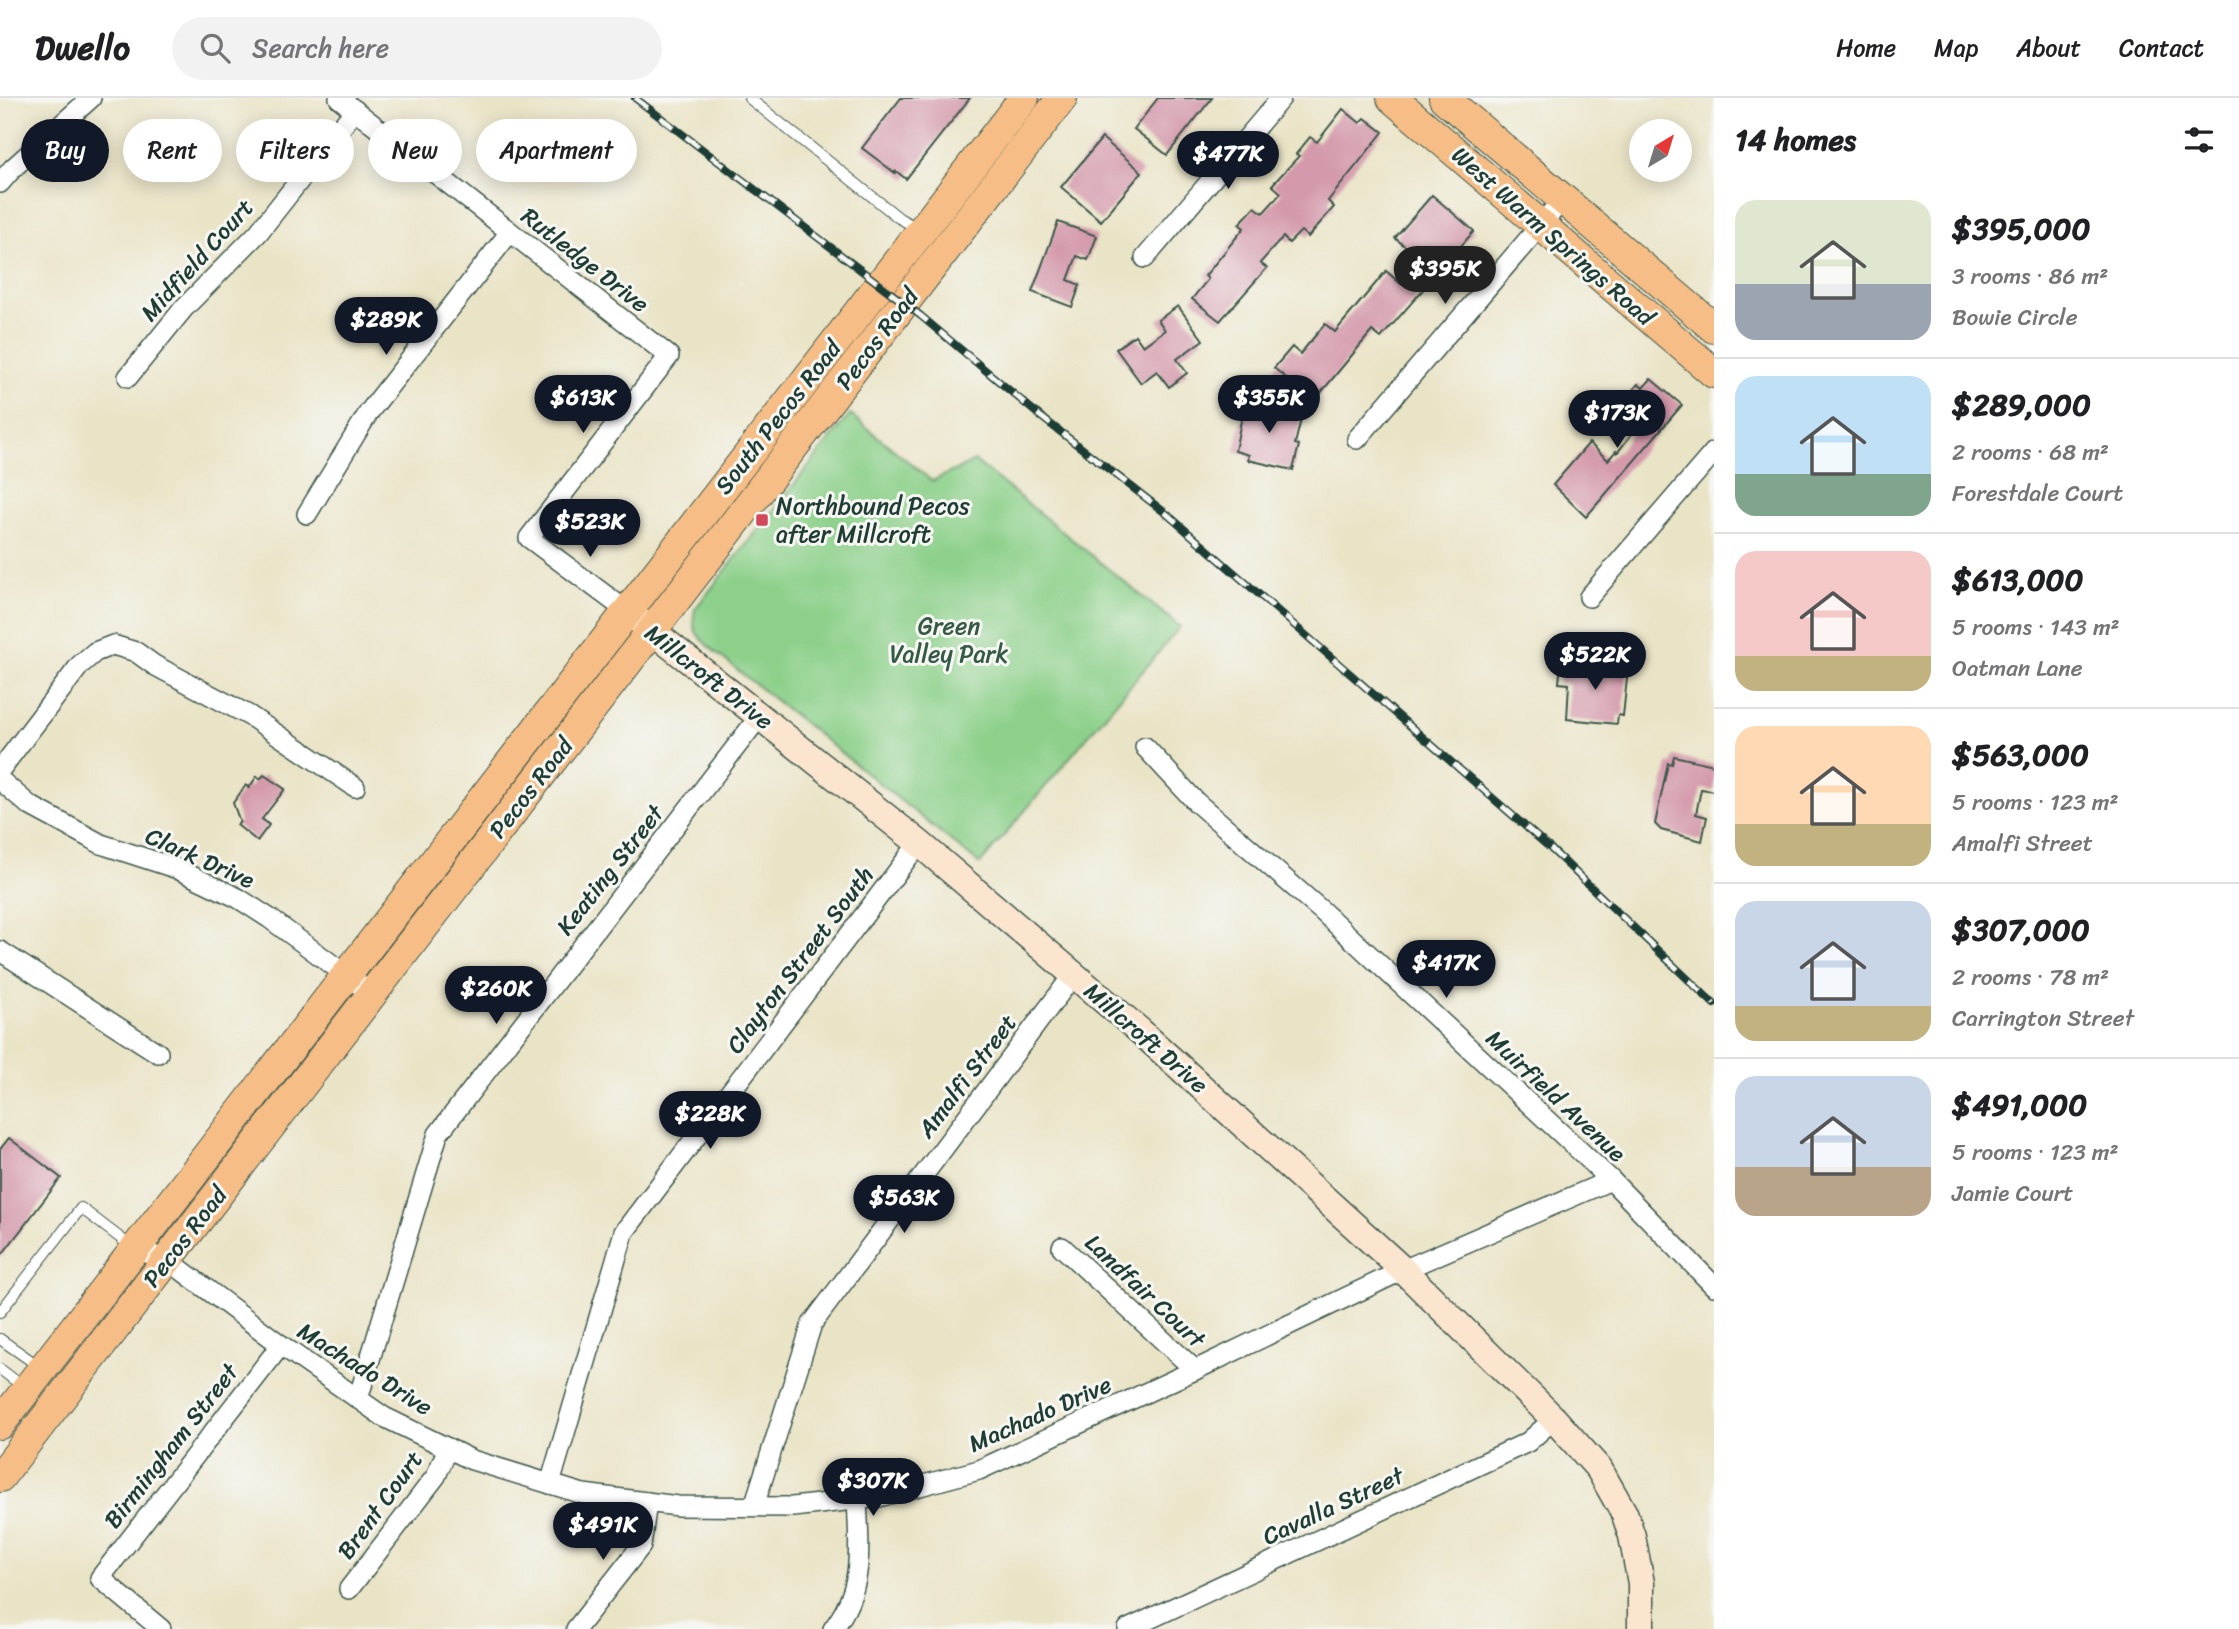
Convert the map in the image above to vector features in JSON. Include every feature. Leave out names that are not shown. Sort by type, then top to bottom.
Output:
[{"type":"main road","name":"Pecos Road","points":[[0,1477],[1062,98]]},
{"type":"main road","name":"West Warm Springs Road","points":[[1392,98],[1714,373]]},
{"type":"main road","name":"West Warm Springs Road","points":[[1444,98],[1714,328]]},
{"type":"main road","name":"South Pecos Road","points":[[533,736],[1020,100]]},
{"type":"main road","name":"Pecos Road","points":[[0,1424],[533,736]]},
{"type":"street","points":[[0,183],[90,98]]},
{"type":"street","points":[[1144,258],[1281,98]]},
{"type":"street","name":"Rutledge Drive","points":[[347,104],[669,356],[529,538]]},
{"type":"street","name":"Midfield Court","points":[[128,377],[184,307],[258,233],[347,104]]},
{"type":"street","points":[[1357,439],[1563,199]]},
{"type":"street","points":[[307,513],[369,412],[510,232]]},
{"type":"street","points":[[1589,597],[1714,452]]},
{"type":"street","name":"Millcroft Drive","points":[[529,538],[628,611],[919,843],[1074,974],[1274,1151],[1403,1270],[1554,1419],[1599,1469],[1625,1515],[1632,1536],[1642,1583],[1641,1629]]},
{"type":"street","points":[[0,770],[80,665],[95,652],[113,645],[136,652],[154,665],[250,716],[355,787]]},
{"type":"street","name":"Keating Street","points":[[358,1399],[438,1134],[759,716]]},
{"type":"street","name":"Muirfield Avenue","points":[[1145,747],[1196,802],[1322,911],[1611,1180],[1714,1286]]},
{"type":"street","name":"Clark Drive","points":[[0,780],[29,804],[101,844],[176,868],[238,898],[372,995]]},
{"type":"street","name":"Clayton Street South","points":[[550,1484],[624,1232],[919,843]]},
{"type":"street","points":[[0,951],[158,1053]]},
{"type":"street","name":"Amalfi Street","points":[[754,1506],[812,1324],[1074,974]]},
{"type":"street","name":"Machado Drive","points":[[135,1249],[168,1260],[281,1345],[384,1417],[472,1460],[583,1494],[678,1506],[793,1507],[879,1497],[979,1470],[1403,1270],[1611,1180]]},
{"type":"street","name":"Landfair Court","points":[[1062,1247],[1195,1370]]},
{"type":"street","name":"Birmingham Street","points":[[161,1629],[100,1578],[281,1345]]},
{"type":"street","name":"Cavalla Street","points":[[1128,1629],[1528,1442],[1554,1419]]},
{"type":"street","name":"Brent Court","points":[[349,1590],[436,1476],[448,1448]]},
{"type":"street","points":[[833,1629],[853,1595],[860,1564],[857,1499]]},
{"type":"street","points":[[576,1629],[641,1546],[647,1502]]},
{"type":"lane","points":[[749,98],[899,218],[921,231]]},
{"type":"lane","points":[[1,1308],[80,1208],[135,1249]]},
{"type":"lane","points":[[0,1339],[35,1380]]},
{"type":"lane","points":[[0,1369],[35,1380]]},
{"type":"green space","name":"Green Valley Park","points":[[850,414],[932,481],[975,461],[1180,627],[980,864],[715,652],[700,638],[695,629],[695,609]]},
{"type":"building","points":[[901,98],[970,98],[906,179],[862,148]]},
{"type":"building","points":[[1158,98],[1212,98],[1167,155],[1134,129]]},
{"type":"building","points":[[1343,109],[1360,123],[1365,118],[1383,132],[1328,201],[1334,207],[1308,237],[1301,231],[1289,243],[1283,237],[1260,263],[1267,268],[1220,321],[1192,299],[1208,279],[1205,276],[1244,228],[1239,224],[1255,207],[1263,213],[1281,193],[1272,185],[1299,156],[1296,154],[1310,137],[1317,142]]},
{"type":"building","points":[[1102,138],[1142,172],[1101,221],[1061,187]]},
{"type":"building","points":[[1432,195],[1474,231],[1381,338],[1372,331],[1314,401],[1274,368],[1292,347],[1300,354],[1325,324],[1335,332],[1386,271],[1401,284],[1422,260],[1395,238]]},
{"type":"building","points":[[1058,222],[1097,236],[1088,260],[1077,256],[1068,280],[1080,285],[1072,307],[1032,292]]},
{"type":"building","points":[[1178,306],[1203,340],[1177,359],[1187,373],[1169,387],[1157,371],[1141,383],[1116,349],[1135,335],[1143,346],[1165,330],[1158,320]]},
{"type":"building","points":[[1651,379],[1682,405],[1586,517],[1553,485],[1589,443],[1608,460],[1616,451],[1617,453],[1640,423],[1624,411],[1631,402],[1626,398],[1638,384],[1643,388]]},
{"type":"building","points":[[1245,401],[1302,415],[1295,444],[1299,445],[1293,470],[1248,460],[1249,455],[1235,451]]},
{"type":"building","points":[[1561,663],[1628,669],[1623,716],[1618,715],[1617,724],[1567,719],[1569,684],[1559,683]]},
{"type":"building","points":[[1674,756],[1714,765],[1714,791],[1701,789],[1696,814],[1707,817],[1702,841],[1661,830],[1655,824],[1668,763],[1672,764]]},
{"type":"building","points":[[264,775],[285,789],[262,819],[269,825],[257,841],[237,825],[240,822],[233,803],[246,785],[249,788],[257,776],[260,779]]},
{"type":"building","points":[[9,1138],[61,1178],[0,1257],[0,1149]]},
{"type":"railway","points":[[635,98],[921,316],[1040,416],[1168,515],[1550,848],[1714,1004]]},
{"type":"place","name":"Northbound Pecos after Millcroft","points":[[762,520]]}]
